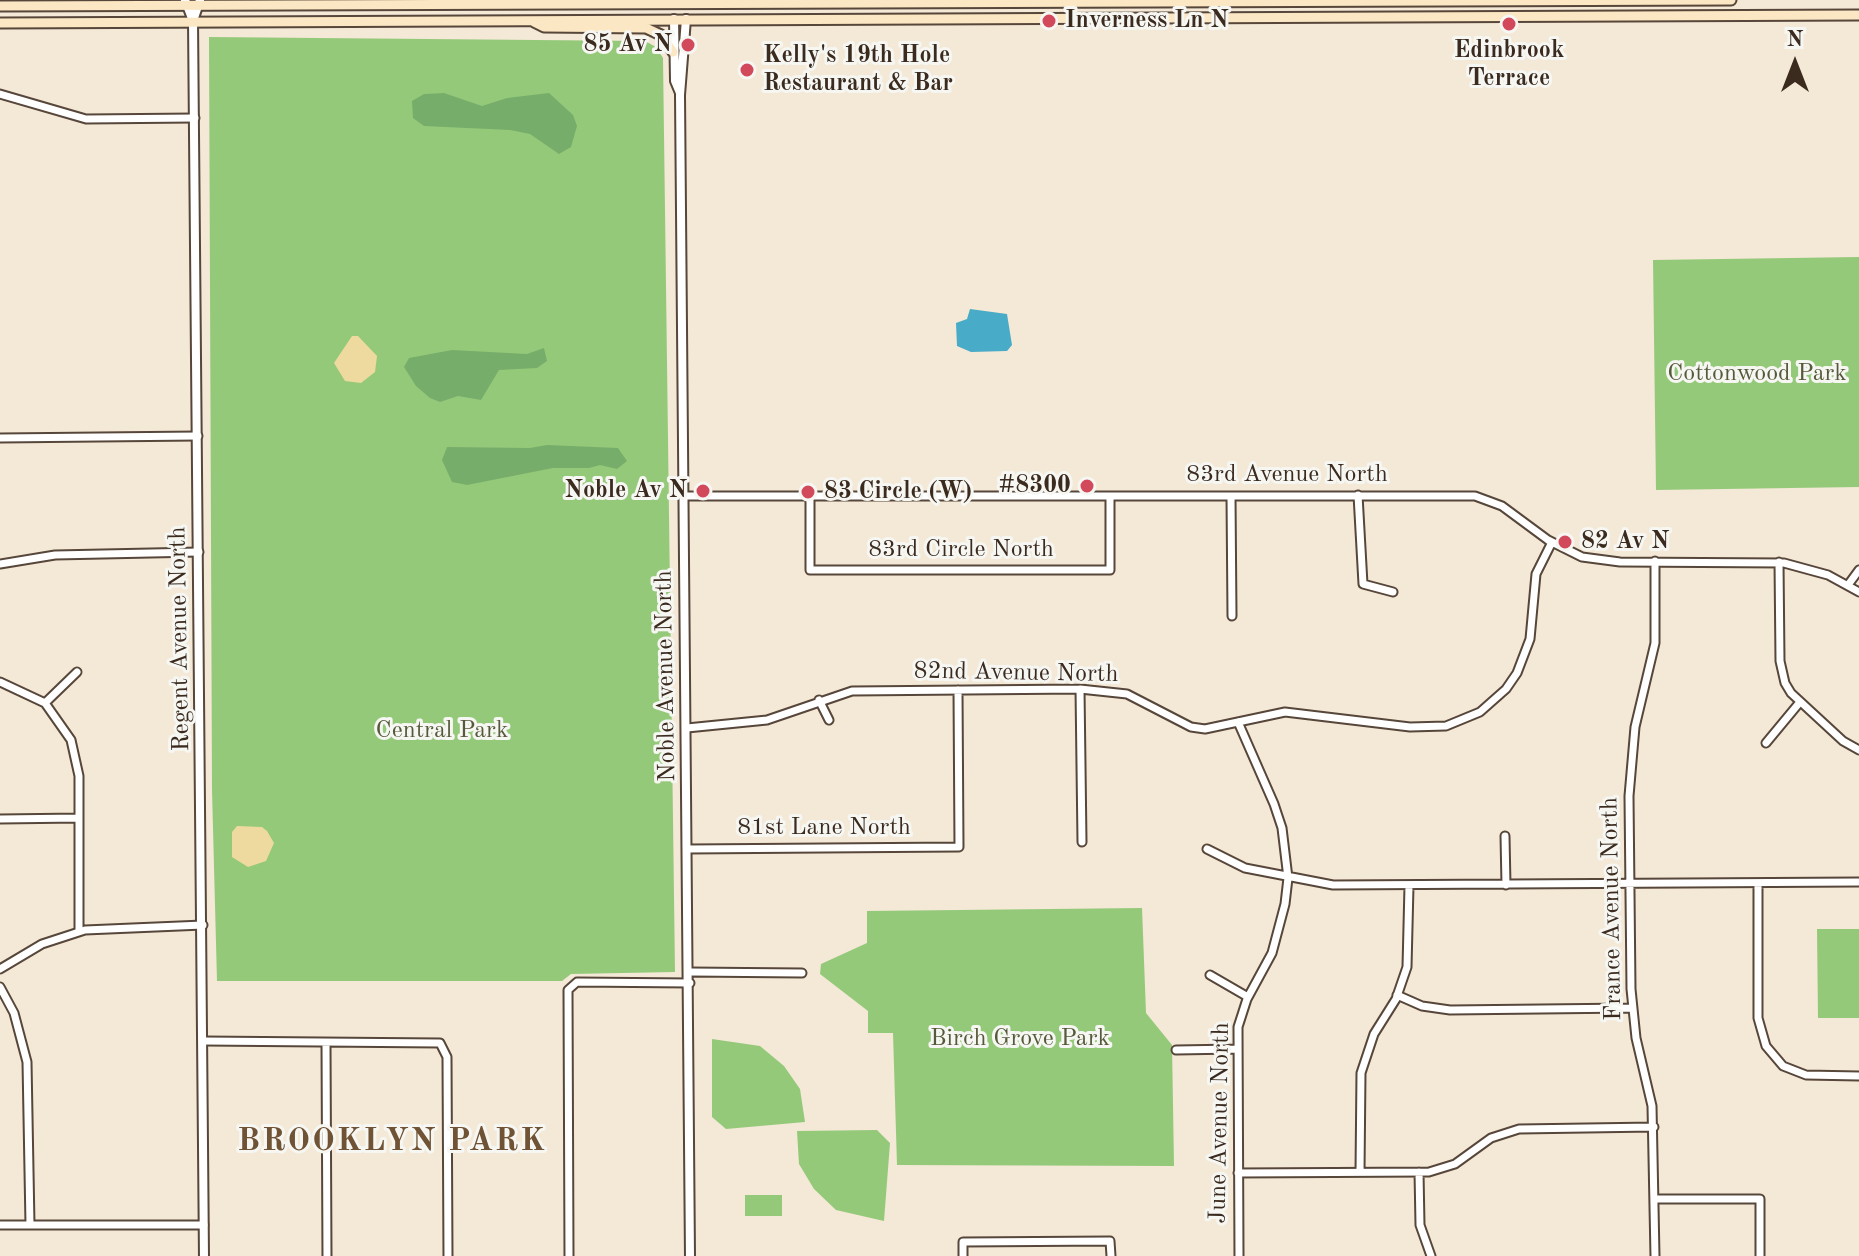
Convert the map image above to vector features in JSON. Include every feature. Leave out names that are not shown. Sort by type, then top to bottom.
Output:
[{"type":"main road","points":[[624,3],[640,0]]},
{"type":"main road","points":[[0,6],[675,1],[1731,0]]},
{"type":"main road","points":[[674,19],[675,1]]},
{"type":"main road","points":[[686,19],[687,1]]},
{"type":"main road","points":[[0,23],[1859,15]]},
{"type":"main road","points":[[531,20],[544,27],[646,28],[661,35],[673,52]]},
{"type":"street","points":[[1067,1],[1067,18]]},
{"type":"street","points":[[1529,1],[1529,18]]},
{"type":"street","name":"Regent Avenue North","points":[[185,3],[193,21]]},
{"type":"street","name":"Regent Avenue North","points":[[200,3],[193,21],[204,1256]]},
{"type":"street","name":"Noble Avenue North","points":[[674,19],[675,81],[680,95]]},
{"type":"street","name":"Noble Avenue North","points":[[686,19],[680,95],[690,972],[690,1256]]},
{"type":"street","points":[[0,94],[86,119],[195,118]]},
{"type":"street","points":[[0,438],[198,436]]},
{"type":"street","points":[[1358,495],[1363,584],[1393,592]]},
{"type":"street","name":"83rd Avenue North","points":[[685,496],[1475,496],[1519,515],[1552,542],[1582,557],[1601,560],[1779,562],[1806,568],[1859,592]]},
{"type":"street","name":"83rd Circle North","points":[[810,498],[810,570],[1110,570],[1110,496]]},
{"type":"street","points":[[1231,496],[1232,616]]},
{"type":"street","name":"82nd Avenue North","points":[[687,728],[767,720],[852,691],[958,690],[1080,689],[1127,694],[1191,727],[1218,728],[1285,712],[1428,728],[1463,721],[1480,712],[1506,689],[1530,639],[1536,574],[1552,542]]},
{"type":"street","points":[[0,564],[55,555],[199,552]]},
{"type":"street","name":"France Avenue North","points":[[1655,561],[1655,643],[1630,761],[1632,1008],[1654,1127],[1655,1256]]},
{"type":"street","points":[[1779,562],[1782,673],[1791,693],[1843,741],[1859,750]]},
{"type":"street","points":[[1848,585],[1859,570]]},
{"type":"street","points":[[45,703],[77,672]]},
{"type":"street","points":[[0,682],[20,688],[45,703],[71,740],[79,776],[79,931]]},
{"type":"street","points":[[1080,689],[1082,842]]},
{"type":"street","name":"81st Lane North","points":[[688,849],[959,847],[958,690]]},
{"type":"street","points":[[819,700],[829,720]]},
{"type":"street","points":[[1766,743],[1800,702]]},
{"type":"street","name":"June Avenue North","points":[[1238,722],[1282,828],[1288,878],[1280,929],[1261,977],[1241,1013],[1236,1049],[1239,1256]]},
{"type":"street","points":[[1399,737],[1401,726]]},
{"type":"street","points":[[0,819],[79,818]]},
{"type":"street","points":[[1505,836],[1506,885]]},
{"type":"street","points":[[1207,849],[1245,868],[1333,885],[1859,882]]},
{"type":"street","points":[[1758,883],[1760,1033],[1774,1057],[1806,1075],[1859,1076]]},
{"type":"street","points":[[1360,1172],[1361,1073],[1374,1034],[1397,995],[1409,954],[1409,886]]},
{"type":"street","points":[[0,969],[42,944],[79,931],[203,925]]},
{"type":"street","points":[[690,972],[802,973]]},
{"type":"street","points":[[1210,975],[1248,997]]},
{"type":"street","points":[[569,1256],[568,996],[572,985],[690,983]]},
{"type":"street","points":[[0,987],[14,1013],[27,1062],[30,1225]]},
{"type":"street","points":[[1397,995],[1422,1006],[1450,1010],[1632,1008]]},
{"type":"street","points":[[203,1041],[440,1043],[447,1057],[448,1256]]},
{"type":"street","points":[[326,1043],[327,1256]]},
{"type":"street","points":[[1176,1050],[1236,1049]]},
{"type":"street","points":[[1238,1173],[1419,1172],[1455,1164],[1491,1138],[1519,1129],[1654,1127]]},
{"type":"street","points":[[1419,1172],[1420,1225],[1431,1256]]},
{"type":"street","points":[[1655,1199],[1760,1199],[1760,1256]]},
{"type":"street","points":[[0,1225],[204,1225]]},
{"type":"street","points":[[963,1256],[963,1242],[1110,1241],[1111,1256]]},
{"type":"green space","name":"Central Park","points":[[209,37],[645,41],[656,47],[663,58],[675,972],[571,974],[562,981],[217,981],[212,790]]},
{"type":"green space","points":[[444,93],[482,106],[507,98],[549,93],[573,115],[577,126],[571,147],[559,154],[530,134],[510,130],[424,126],[413,118],[412,101],[424,94]]},
{"type":"green space","name":"Cottonwood Park","points":[[1859,257],[1859,487],[1656,490],[1653,260]]},
{"type":"green space","points":[[544,348],[547,361],[537,368],[499,370],[481,400],[458,396],[440,402],[430,398],[416,386],[404,367],[409,358],[452,350],[527,354]]},
{"type":"green space","points":[[547,445],[618,448],[627,461],[617,469],[600,465],[553,468],[467,485],[452,482],[442,460],[447,447],[530,448]]},
{"type":"green space","name":"Birch Grove Park","points":[[1142,908],[1146,1013],[1172,1045],[1174,1166],[897,1165],[893,1033],[868,1033],[868,1011],[820,974],[821,964],[867,943],[867,911]]},
{"type":"green space","points":[[1817,929],[1859,929],[1859,1018],[1818,1018]]},
{"type":"green space","points":[[712,1039],[760,1046],[784,1066],[800,1089],[805,1122],[726,1129],[712,1117]]},
{"type":"green space","points":[[877,1130],[890,1143],[884,1221],[836,1210],[814,1189],[799,1164],[797,1131]]},
{"type":"green space","points":[[745,1195],[782,1195],[782,1216],[745,1216]]},
{"type":"sand","points":[[352,336],[358,336],[377,356],[375,372],[361,383],[345,381],[334,363]]},
{"type":"sand","points":[[237,826],[262,827],[267,831],[274,843],[266,861],[248,867],[232,857],[232,832]]},
{"type":"water","points":[[970,309],[1007,314],[1012,345],[1007,351],[971,352],[957,346],[956,323],[967,319]]},
{"type":"place","name":"Inverness Ln N","points":[[1049,21]]},
{"type":"place","name":"Edinbrook Terrace","points":[[1509,24]]},
{"type":"place","name":"85 Av N","points":[[688,45]]},
{"type":"place","name":"Kelly's 19th Hole Restaurant & Bar","points":[[747,70]]},
{"type":"place","name":"#8300","points":[[1087,486]]},
{"type":"place","name":"Noble Av N","points":[[703,491]]},
{"type":"place","name":"83 Circle (W)","points":[[808,492]]},
{"type":"place","name":"82 Av N","points":[[1565,542]]},
{"type":"district","name":"BROOKLYN PARK","points":[[392,1142]]}]
